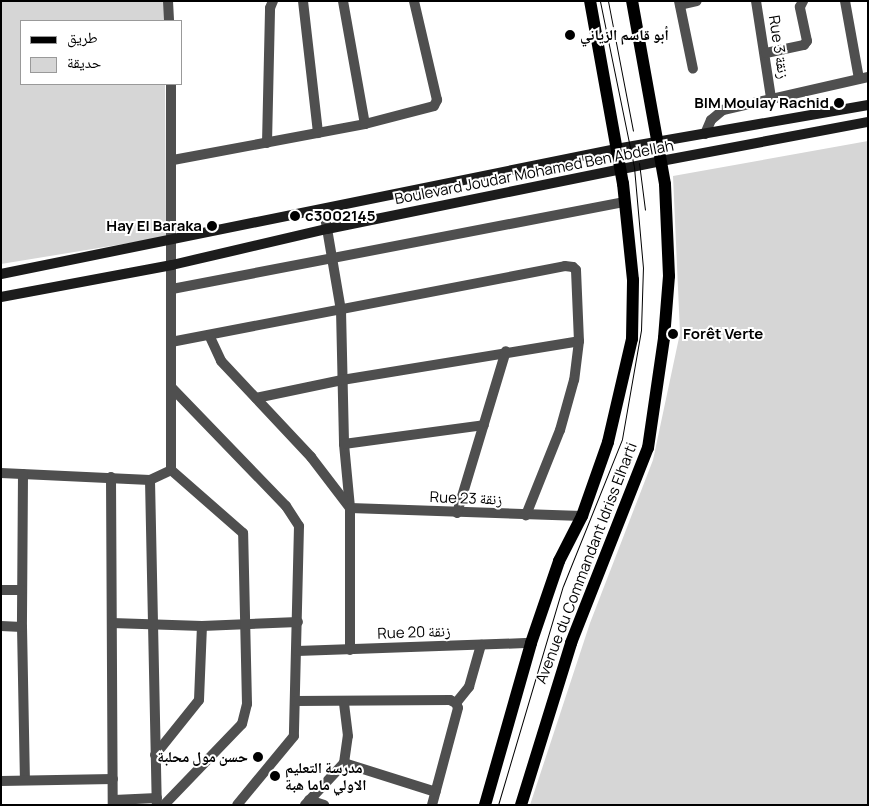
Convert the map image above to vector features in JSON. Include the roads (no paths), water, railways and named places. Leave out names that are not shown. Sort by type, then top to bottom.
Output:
[{"type":"main road","name":"Avenue du Commandant Idriss Elharti","points":[[485,805],[532,643],[559,561],[582,516],[608,442],[632,339],[633,280],[625,202],[621,170],[590,1]]},
{"type":"main road","name":"Avenue du Commandant Idriss Elharti","points":[[520,805],[571,643],[648,448],[664,338],[669,276],[661,161],[632,1]]},
{"type":"main road","name":"Boulevard Joudar Mohamed Ben Abdellah","points":[[1,274],[324,211],[616,149],[868,105]]},
{"type":"main road","name":"Boulevard Joudar Mohamed Ben Abdellah","points":[[1,297],[172,265],[327,229],[661,161],[868,122]]},
{"type":"street","points":[[168,1],[169,20]]},
{"type":"street","points":[[267,143],[270,8],[273,1]]},
{"type":"street","points":[[303,1],[318,133]]},
{"type":"street","points":[[343,1],[366,124]]},
{"type":"street","points":[[174,160],[366,124],[430,108],[437,100],[414,1]]},
{"type":"street","points":[[693,69],[680,3],[697,1]]},
{"type":"street","name":"Rue 3 زنقة","points":[[756,1],[766,52],[771,98]]},
{"type":"street","points":[[766,52],[804,45],[806,41],[800,7],[803,1]]},
{"type":"street","points":[[704,134],[711,120],[723,110],[863,78],[845,1]]},
{"type":"street","points":[[111,478],[113,802],[159,803],[242,724],[247,704],[243,533],[171,470],[174,160],[171,85]]},
{"type":"street","points":[[172,288],[332,260],[625,202]]},
{"type":"street","points":[[324,211],[341,310],[344,444],[350,508],[350,650]]},
{"type":"street","points":[[171,342],[210,337],[570,266],[576,270],[579,341],[574,380],[560,430],[526,514]]},
{"type":"street","points":[[210,337],[221,361],[311,457],[350,508]]},
{"type":"street","points":[[256,398],[342,380],[506,351],[579,341]]},
{"type":"street","points":[[457,513],[506,351]]},
{"type":"street","points":[[172,388],[294,516],[299,526],[294,736],[237,805]]},
{"type":"street","points":[[344,444],[484,425]]},
{"type":"street","points":[[1,473],[150,480],[171,470]]},
{"type":"street","points":[[23,474],[22,627],[26,780]]},
{"type":"street","points":[[150,480],[155,755],[159,803]]},
{"type":"street","name":"Rue 23 زنقة","points":[[350,508],[582,516]]},
{"type":"street","points":[[1,590],[22,590]]},
{"type":"street","points":[[112,623],[202,626],[298,622]]},
{"type":"street","points":[[1,626],[22,627]]},
{"type":"street","points":[[155,755],[199,700],[202,626]]},
{"type":"street","name":"Rue 20 زنقة","points":[[297,651],[532,643]]},
{"type":"street","points":[[456,703],[469,687],[481,645]]},
{"type":"street","points":[[295,701],[450,700],[456,703],[458,708],[432,805]]},
{"type":"street","points":[[307,802],[344,764],[348,736],[344,702]]},
{"type":"street","points":[[344,764],[436,792]]},
{"type":"street","points":[[1,781],[113,779]]},
{"type":"street","points":[[307,802],[324,805]]},
{"type":"tram line","points":[[498,805],[563,586],[622,439],[641,330],[643,268],[634,167],[600,1]]},
{"type":"tram line","points":[[608,1],[633,131]]},
{"type":"tram line","points":[[639,163],[645,210]]},
{"type":"place","name":"أبو قاسم الزياني","points":[[570,35]]},
{"type":"place","name":"BIM Moulay Rachid","points":[[839,103]]},
{"type":"place","name":"c3002145","points":[[295,216]]},
{"type":"place","name":"Hay El Baraka","points":[[212,226]]},
{"type":"place","name":"Forêt Verte","points":[[673,334]]},
{"type":"place","name":"حسن مول محلبة","points":[[258,757]]},
{"type":"place","name":"مدرسة التعليم الاولي ماما هبة","points":[[275,776]]}]
